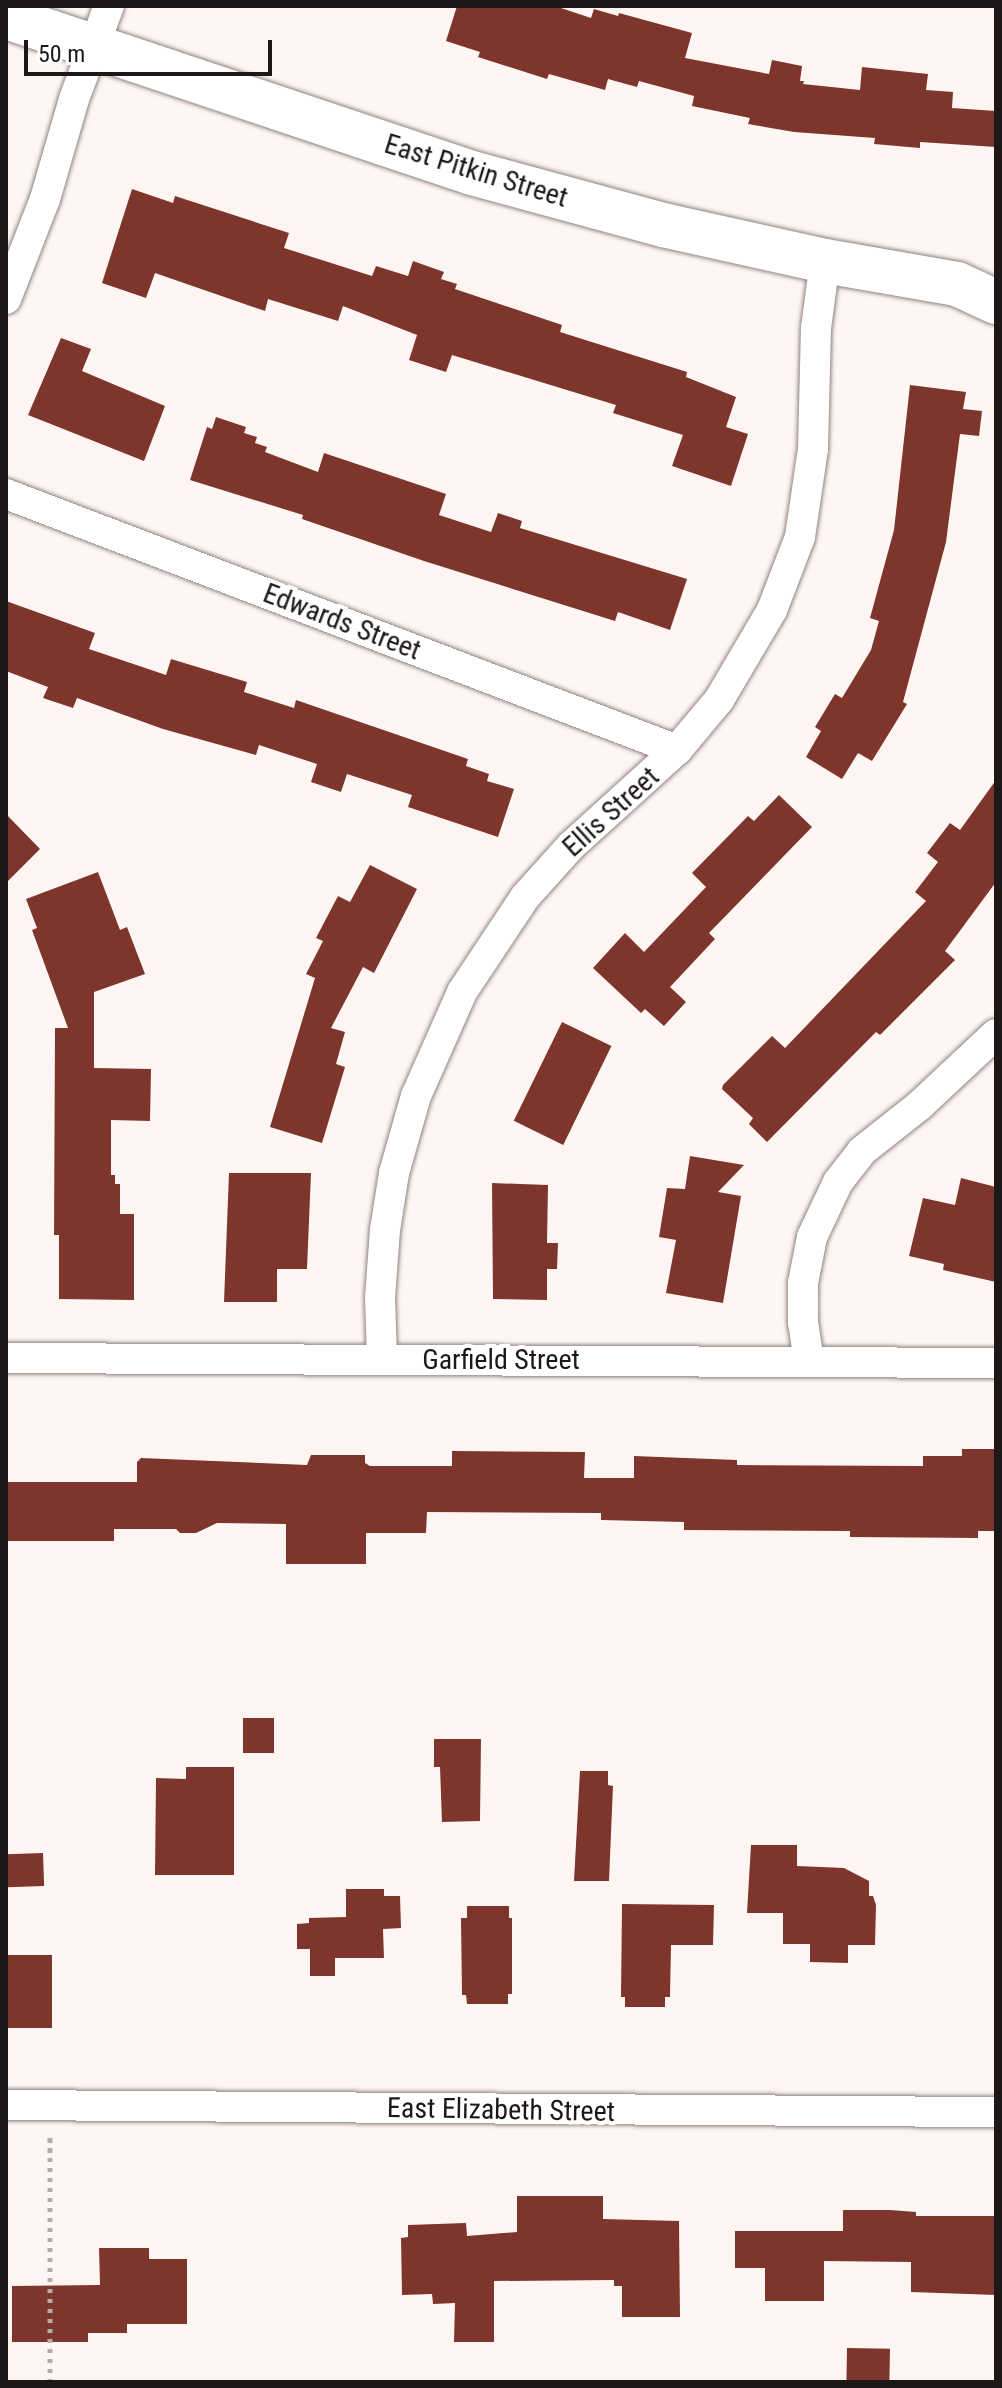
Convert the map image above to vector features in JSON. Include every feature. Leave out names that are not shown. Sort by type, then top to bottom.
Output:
[{"type":"street","points":[[6,299],[45,199],[74,99],[109,6]]},
{"type":"street","name":"East Pitkin Street","points":[[6,17],[472,173],[663,225],[825,261],[977,278],[996,302]]},
{"type":"street","name":"Ellis Street","points":[[382,1360],[381,1284],[394,1173],[416,1096],[441,1033],[485,953],[525,897],[571,846],[677,750],[719,700],[772,610],[800,537],[813,449],[816,328],[825,261]]},
{"type":"street","name":"Edwards Street","points":[[6,494],[677,750]]},
{"type":"street","points":[[809,1362],[803,1322],[803,1283],[812,1237],[838,1182],[862,1151],[919,1106],[996,1034]]},
{"type":"street","name":"Garfield Street","points":[[6,1358],[996,1363]]},
{"type":"street","name":"East Elizabeth Street","points":[[6,2105],[996,2112]]},
{"type":"path","points":[[50,2105],[50,2382]]},
{"type":"building","points":[[457,6],[555,6],[591,18],[594,9],[618,16],[619,13],[692,33],[685,58],[769,74],[772,60],[802,66],[800,81],[804,81],[803,84],[860,90],[862,67],[928,74],[926,90],[953,92],[952,108],[996,111],[996,147],[920,142],[920,148],[874,144],[875,138],[794,132],[748,124],[750,118],[692,106],[694,96],[639,81],[637,87],[608,79],[605,90],[549,74],[547,79],[478,57],[480,52],[446,41]]},
{"type":"building","points":[[132,189],[173,203],[175,196],[289,233],[284,248],[372,276],[376,266],[408,276],[413,261],[444,272],[441,279],[457,284],[455,289],[562,325],[560,332],[687,372],[686,377],[736,397],[726,427],[748,434],[731,486],[672,466],[683,435],[613,413],[616,405],[452,355],[446,372],[409,360],[417,335],[343,306],[338,321],[268,299],[265,311],[155,273],[146,298],[102,283]]},
{"type":"building","points":[[61,338],[91,349],[82,371],[165,406],[144,461],[28,415]]},
{"type":"building","points":[[910,385],[966,392],[963,409],[982,411],[979,436],[960,434],[946,542],[903,702],[907,704],[872,761],[858,753],[842,779],[806,757],[821,731],[815,727],[835,694],[842,698],[871,650],[879,621],[870,618],[894,530]]},
{"type":"building","points":[[216,417],[246,427],[244,433],[257,437],[255,443],[267,447],[265,452],[318,472],[324,453],[446,494],[439,515],[491,532],[498,513],[522,521],[520,528],[687,579],[670,630],[618,612],[615,621],[424,561],[302,519],[303,515],[190,480],[207,427],[212,429]]},
{"type":"building","points":[[6,601],[95,633],[89,649],[166,675],[171,659],[247,682],[244,692],[294,708],[296,700],[468,759],[466,766],[489,774],[487,781],[514,789],[498,837],[408,807],[412,795],[347,774],[341,792],[311,782],[317,764],[259,745],[256,755],[163,729],[77,698],[73,708],[43,698],[48,687],[6,671]]},
{"type":"building","points":[[996,780],[996,882],[945,951],[955,960],[880,1035],[876,1032],[767,1142],[749,1124],[753,1118],[722,1089],[723,1085],[772,1036],[785,1048],[926,901],[915,892],[938,862],[927,853],[950,823],[960,830]]},
{"type":"building","points":[[779,795],[812,827],[709,933],[715,939],[670,987],[686,1002],[664,1026],[645,1009],[641,1013],[593,968],[625,933],[644,952],[706,887],[692,873],[748,816],[754,821]]},
{"type":"building","points":[[6,814],[40,849],[6,883]]},
{"type":"building","points":[[370,865],[417,889],[374,973],[363,967],[331,1028],[345,1032],[336,1064],[345,1067],[322,1143],[270,1127],[315,978],[306,974],[323,941],[316,938],[338,896],[350,902]]},
{"type":"building","points":[[98,872],[120,930],[127,927],[145,974],[94,992],[94,1068],[151,1069],[150,1121],[111,1120],[111,1175],[115,1175],[115,1184],[120,1184],[120,1214],[134,1214],[134,1300],[59,1299],[59,1235],[54,1235],[55,1028],[68,1028],[32,930],[37,928],[26,899]]},
{"type":"building","points":[[562,1022],[611,1046],[563,1145],[514,1121]]},
{"type":"building","points":[[690,1156],[744,1165],[718,1192],[741,1196],[723,1303],[666,1293],[676,1240],[659,1237],[667,1188],[685,1189]]},
{"type":"building","points":[[229,1173],[311,1173],[307,1269],[277,1269],[277,1302],[224,1302]]},
{"type":"building","points":[[961,1178],[996,1187],[996,1282],[943,1270],[944,1264],[909,1256],[923,1198],[955,1205]]},
{"type":"building","points":[[492,1183],[548,1185],[547,1243],[558,1243],[557,1269],[547,1269],[547,1300],[493,1299]]},
{"type":"building","points":[[962,1449],[996,1449],[996,1531],[978,1531],[978,1538],[850,1537],[850,1531],[684,1530],[684,1522],[601,1520],[601,1513],[427,1512],[426,1533],[366,1533],[366,1564],[286,1564],[286,1524],[217,1523],[196,1533],[180,1533],[176,1529],[114,1529],[114,1541],[6,1541],[6,1482],[137,1482],[137,1462],[141,1458],[307,1465],[311,1455],[365,1455],[365,1463],[370,1466],[452,1466],[452,1451],[585,1452],[584,1478],[634,1478],[634,1456],[737,1460],[737,1465],[923,1466],[923,1456],[962,1456]]},
{"type":"building","points":[[243,1718],[274,1718],[274,1753],[243,1753]]},
{"type":"building","points":[[434,1739],[481,1739],[480,1821],[442,1822],[440,1767],[434,1767]]},
{"type":"building","points":[[186,1767],[234,1767],[234,1875],[155,1875],[156,1778],[186,1779]]},
{"type":"building","points":[[580,1771],[608,1771],[608,1785],[613,1786],[609,1881],[574,1881]]},
{"type":"building","points":[[751,1845],[797,1845],[797,1866],[844,1868],[869,1881],[869,1896],[873,1896],[876,1905],[875,1945],[848,1945],[848,1963],[810,1962],[810,1944],[783,1944],[783,1913],[747,1913]]},
{"type":"building","points":[[43,1853],[44,1886],[7,1887],[6,1854]]},
{"type":"building","points":[[346,1889],[384,1889],[384,1896],[400,1896],[401,1928],[383,1929],[384,1958],[335,1958],[335,1976],[310,1976],[310,1949],[297,1949],[297,1924],[309,1923],[309,1918],[346,1917]]},
{"type":"building","points":[[622,1904],[714,1905],[713,1945],[671,1945],[670,1997],[665,1997],[665,2007],[625,2007],[625,1997],[621,1997]]},
{"type":"building","points":[[467,1906],[509,1906],[509,1918],[512,1918],[512,1994],[508,1994],[508,2004],[467,2004],[466,1995],[462,1995],[461,1918],[467,1918]]},
{"type":"building","points":[[6,1955],[52,1955],[52,2028],[6,2028]]},
{"type":"building","points":[[517,2196],[603,2196],[603,2219],[679,2221],[680,2317],[622,2317],[622,2286],[614,2286],[614,2280],[494,2281],[494,2342],[454,2342],[455,2303],[433,2304],[432,2294],[402,2295],[401,2238],[408,2237],[408,2225],[466,2223],[467,2236],[517,2232]]},
{"type":"building","points":[[843,2210],[916,2212],[916,2216],[996,2216],[996,2295],[911,2292],[911,2262],[824,2261],[824,2301],[765,2301],[765,2268],[735,2268],[735,2231],[843,2231]]},
{"type":"building","points":[[99,2248],[149,2248],[149,2259],[187,2259],[187,2324],[127,2324],[127,2333],[88,2333],[88,2342],[12,2342],[12,2286],[100,2285]]},
{"type":"building","points":[[847,2348],[890,2349],[889,2382],[846,2382]]}]
